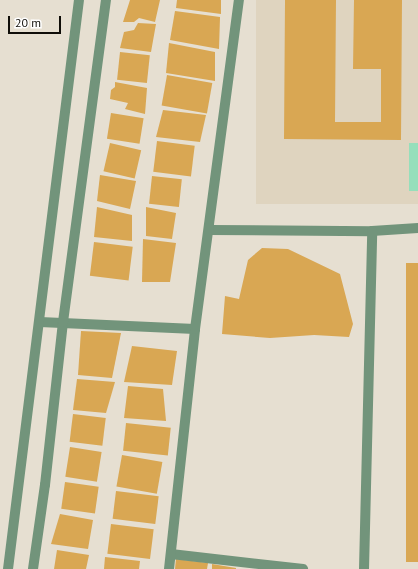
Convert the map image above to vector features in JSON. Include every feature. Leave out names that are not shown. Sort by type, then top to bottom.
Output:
[{"type":"street","points":[[8,569],[79,0]]},
{"type":"street","points":[[33,569],[45,485],[63,322],[106,0]]},
{"type":"street","points":[[168,569],[171,554],[195,329],[239,0]]},
{"type":"street","points":[[209,230],[372,231],[418,228]]},
{"type":"street","points":[[364,569],[372,231]]},
{"type":"street","points":[[40,322],[195,329]]},
{"type":"street","points":[[171,554],[303,569]]},
{"type":"shaded area","points":[[256,0],[418,0],[418,204],[256,204]]},
{"type":"green space","points":[[409,143],[418,143],[418,191],[409,191]]},
{"type":"building","points":[[130,0],[160,0],[155,22],[139,18],[134,22],[123,22]]},
{"type":"building","points":[[177,0],[221,0],[221,14],[176,8]]},
{"type":"building","points":[[285,0],[336,0],[335,122],[381,122],[381,69],[353,69],[354,0],[402,0],[401,140],[284,139]]},
{"type":"building","points":[[175,11],[220,17],[219,49],[170,40]]},
{"type":"building","points":[[138,23],[156,24],[151,52],[120,48],[124,32],[134,30]]},
{"type":"building","points":[[169,43],[215,52],[215,81],[166,73]]},
{"type":"building","points":[[120,52],[150,55],[147,83],[117,80]]},
{"type":"building","points":[[167,75],[212,83],[207,114],[162,106]]},
{"type":"building","points":[[115,82],[147,88],[145,114],[125,109],[128,103],[110,99],[111,90],[115,87]]},
{"type":"building","points":[[163,110],[206,115],[200,142],[156,137]]},
{"type":"building","points":[[111,113],[144,118],[140,144],[107,139]]},
{"type":"building","points":[[157,141],[195,146],[191,176],[153,172]]},
{"type":"building","points":[[110,143],[141,150],[135,178],[103,171]]},
{"type":"building","points":[[100,175],[136,181],[130,209],[97,201]]},
{"type":"building","points":[[152,176],[182,179],[179,207],[149,204]]},
{"type":"building","points":[[97,207],[132,215],[132,241],[94,237]]},
{"type":"building","points":[[146,207],[176,213],[172,239],[146,236]]},
{"type":"building","points":[[143,239],[176,243],[170,282],[142,282]]},
{"type":"building","points":[[94,242],[133,247],[129,280],[90,276]]},
{"type":"building","points":[[262,248],[288,249],[340,274],[353,324],[349,337],[314,335],[270,338],[222,334],[225,296],[239,299],[248,260]]},
{"type":"building","points":[[406,263],[418,263],[418,562],[406,562]]},
{"type":"building","points":[[81,331],[121,333],[112,378],[78,375]]},
{"type":"building","points":[[132,346],[177,351],[172,385],[124,382]]},
{"type":"building","points":[[77,379],[115,382],[106,413],[73,410]]},
{"type":"building","points":[[128,386],[163,389],[166,421],[124,418]]},
{"type":"building","points":[[73,414],[106,418],[102,446],[70,442]]},
{"type":"building","points":[[126,423],[171,428],[168,456],[123,451]]},
{"type":"building","points":[[70,447],[102,452],[97,482],[65,477]]},
{"type":"building","points":[[122,455],[162,462],[157,494],[116,487]]},
{"type":"building","points":[[65,482],[99,487],[95,513],[61,509]]},
{"type":"building","points":[[116,491],[159,496],[155,524],[113,519]]},
{"type":"building","points":[[60,514],[93,520],[88,549],[51,544]]},
{"type":"building","points":[[111,524],[154,529],[150,559],[107,554]]},
{"type":"building","points":[[57,550],[89,555],[86,569],[54,569]]},
{"type":"building","points":[[105,557],[140,561],[139,569],[104,569]]},
{"type":"building","points":[[176,559],[208,563],[207,569],[175,569]]},
{"type":"building","points":[[212,564],[236,568],[236,569],[212,569]]}]
